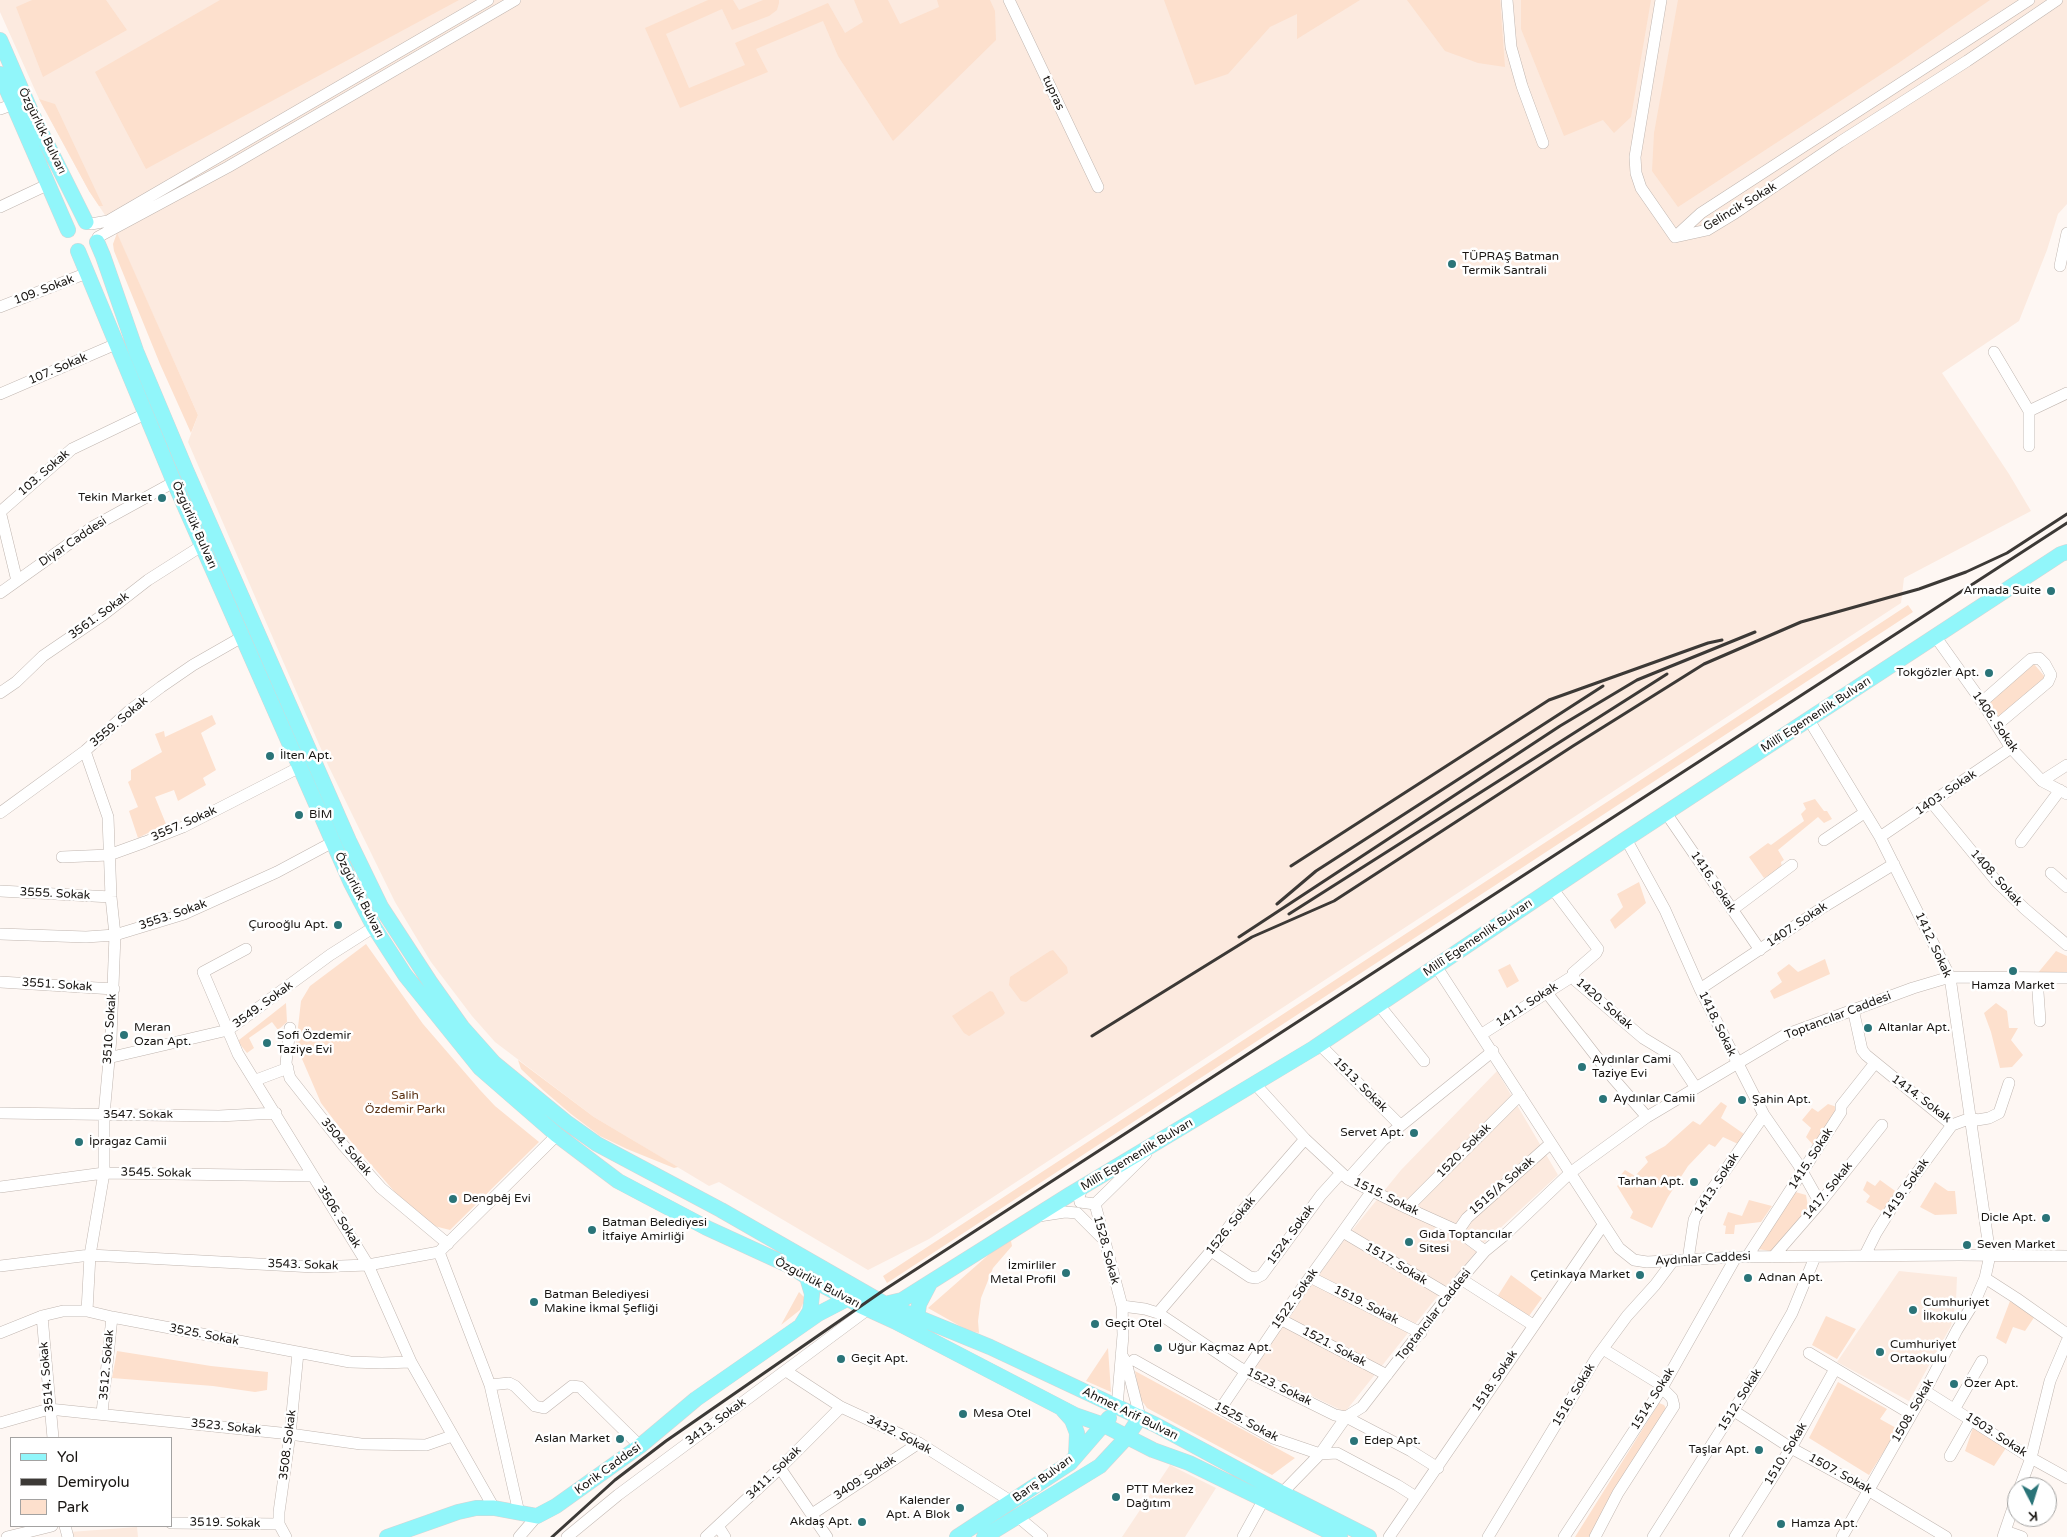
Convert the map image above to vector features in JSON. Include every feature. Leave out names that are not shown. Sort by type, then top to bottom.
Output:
[{"type":"main road","name":"Özgürlük Bulvarı","points":[[0,40],[32,114],[93,231],[136,351],[186,470],[349,841],[381,907],[462,1027],[494,1063],[566,1122],[597,1144],[886,1304]]},
{"type":"main road","name":"Özgürlük Bulvarı","points":[[0,74],[7,107],[49,184],[68,230]]},
{"type":"main road","points":[[78,222],[93,231],[91,249],[78,251],[70,245],[67,235],[68,230],[78,222]]},
{"type":"main road","name":"Özgürlük Bulvarı","points":[[78,251],[174,482],[351,883],[374,927],[405,976],[480,1068],[557,1135],[618,1181],[741,1245],[792,1267],[867,1310],[896,1322]]},
{"type":"main road","name":"Millî Egemenlik Bulvarı","points":[[886,1304],[902,1300],[1082,1188],[1320,1045],[1626,839],[2065,552]]},
{"type":"main road","points":[[666,1206],[679,1188]]},
{"type":"main road","points":[[801,1326],[810,1311],[811,1304],[812,1294],[807,1277]]},
{"type":"main road","points":[[925,1337],[917,1318],[919,1304],[931,1282]]},
{"type":"main road","name":"Korik Caddesi","points":[[537,1516],[556,1506],[640,1446],[696,1399],[825,1310],[847,1299]]},
{"type":"main road","name":"Ahmet Arif Bulvarı","points":[[886,1304],[990,1347],[1140,1418],[1370,1537]]},
{"type":"main road","name":"Ahmet Arif Bulvarı","points":[[896,1322],[1060,1407],[1153,1450],[1189,1463],[1340,1537]]},
{"type":"main road","points":[[1060,1407],[1072,1420],[1077,1432],[1076,1456]]},
{"type":"main road","name":"Barış Bulvarı","points":[[957,1537],[1070,1463],[1104,1426],[1117,1407]]},
{"type":"main road","name":"Barış Bulvarı","points":[[984,1537],[1100,1466],[1127,1437],[1140,1418]]},
{"type":"main road","points":[[1100,1466],[1128,1453],[1153,1450]]},
{"type":"main road","points":[[392,1536],[458,1512],[476,1508],[494,1508],[537,1516]]},
{"type":"street","points":[[93,231],[488,0]]},
{"type":"street","points":[[93,231],[228,167],[515,0]]},
{"type":"street","name":"tupras","points":[[1009,0],[1098,187]]},
{"type":"street","points":[[1507,0],[1511,47],[1522,86],[1544,143]]},
{"type":"street","points":[[1661,0],[1635,158],[1640,188],[1675,237]]},
{"type":"street","name":"Gelincik Sokak","points":[[1675,237],[1700,213],[2029,0]]},
{"type":"street","name":"Gelincik Sokak","points":[[1675,237],[1707,230],[1735,213],[1840,142],[1967,61],[2052,1]]},
{"type":"street","points":[[0,207],[49,184]]},
{"type":"street","points":[[2060,266],[2067,232]]},
{"type":"street","name":"109. Sokak","points":[[0,307],[87,273]]},
{"type":"street","name":"107. Sokak","points":[[0,394],[116,344]]},
{"type":"street","points":[[1994,352],[2029,411],[2029,446]]},
{"type":"street","points":[[2029,411],[2067,393]]},
{"type":"street","name":"103. Sokak","points":[[0,512],[72,449],[146,414]]},
{"type":"street","name":"Diyar Caddesi","points":[[0,593],[94,526],[174,482]]},
{"type":"street","points":[[0,512],[17,581]]},
{"type":"street","name":"3561. Sokak","points":[[0,693],[16,682],[43,656],[148,580],[203,545]]},
{"type":"street","name":"1406. Sokak","points":[[1935,636],[2012,748],[2042,781],[2063,792]]},
{"type":"street","name":"3559. Sokak","points":[[0,813],[85,750],[129,711],[153,693],[193,664],[242,637]]},
{"type":"street","points":[[1982,702],[2031,659],[2039,658],[2046,664],[2051,675],[2048,682],[1996,725]]},
{"type":"street","name":"1412. Sokak","points":[[1809,720],[1880,837],[1950,977],[1990,1255]]},
{"type":"street","name":"1403. Sokak","points":[[1880,837],[2012,748]]},
{"type":"street","name":"3510. Sokak","points":[[85,750],[108,817],[114,934],[114,989],[104,1115],[104,1172],[90,1255],[87,1310]]},
{"type":"street","points":[[2042,781],[2067,765]]},
{"type":"street","name":"3557. Sokak","points":[[62,857],[109,855],[183,827],[300,767]]},
{"type":"street","points":[[2021,842],[2063,792]]},
{"type":"street","name":"1408. Sokak","points":[[1932,803],[1997,882],[2067,945]]},
{"type":"street","name":"1416. Sokak","points":[[1666,813],[1760,950]]},
{"type":"street","points":[[1824,840],[1864,813]]},
{"type":"street","name":"1418. Sokak","points":[[1626,839],[1665,910],[1700,989],[1764,1115],[1803,1172],[1820,1203]]},
{"type":"street","name":"3553. Sokak","points":[[0,934],[86,937],[114,934],[184,914],[277,872],[333,842]]},
{"type":"street","name":"1407. Sokak","points":[[1700,989],[1825,906],[1894,864]]},
{"type":"street","points":[[1732,910],[1792,865]]},
{"type":"street","points":[[2051,873],[2067,887]]},
{"type":"street","name":"1420. Sokak","points":[[1552,888],[1598,949],[1574,973],[1573,976],[1576,982],[1643,1038],[1676,1058],[1696,1088]]},
{"type":"street","name":"3555. Sokak","points":[[0,891],[111,897]]},
{"type":"street","name":"3549. Sokak","points":[[108,1058],[228,1030],[330,956],[374,927]]},
{"type":"street","name":"3506. Sokak","points":[[246,948],[203,972],[238,1054],[256,1080],[368,1265],[411,1362],[494,1508]]},
{"type":"street","name":"Aydınlar Caddesi","points":[[1436,966],[1493,1051],[1550,1144],[1618,1248],[1634,1260],[1647,1262],[1741,1257],[1866,1255],[2067,1256]]},
{"type":"street","name":"1411. Sokak","points":[[1482,1034],[1573,976]]},
{"type":"street","name":"Toptancılar Caddesi","points":[[1282,1493],[1320,1454],[1346,1417],[1362,1407],[1461,1279],[1485,1251],[1507,1234],[1570,1173],[1647,1117],[1785,1035],[1853,1009],[1950,977],[2067,978]]},
{"type":"street","points":[[2037,978],[2040,1021]]},
{"type":"street","name":"3551. Sokak","points":[[0,982],[114,989]]},
{"type":"street","points":[[1547,993],[1613,1078],[1647,1117]]},
{"type":"street","points":[[1379,1004],[1424,1061]]},
{"type":"street","name":"1414. Sokak","points":[[1853,1009],[1862,1050],[1875,1064],[1952,1125],[1971,1118],[1977,1120],[1989,1118],[1999,1113],[2009,1083]]},
{"type":"street","name":"3504. Sokak","points":[[290,1028],[286,1063],[290,1078],[343,1145],[381,1188],[443,1248],[490,1385],[519,1513]]},
{"type":"street","name":"1513. Sokak","points":[[1320,1045],[1400,1125]]},
{"type":"street","name":"1524. Sokak","points":[[1211,1251],[1250,1277],[1262,1276],[1321,1194],[1344,1176],[1400,1125],[1493,1051]]},
{"type":"street","name":"1415. Sokak","points":[[1741,1257],[1803,1172],[1841,1112],[1841,1106],[1875,1064]]},
{"type":"street","points":[[256,1080],[288,1068]]},
{"type":"street","name":"1515. Sokak","points":[[1256,1085],[1305,1139],[1344,1176],[1458,1231],[1485,1251]]},
{"type":"street","name":"1520. Sokak","points":[[1407,1208],[1520,1094]]},
{"type":"street","name":"3547. Sokak","points":[[0,1114],[219,1116],[276,1113]]},
{"type":"street","name":"1413. Sokak","points":[[1688,1260],[1694,1220],[1702,1204],[1764,1115]]},
{"type":"street","name":"1417. Sokak","points":[[1773,1257],[1820,1203],[1882,1125]]},
{"type":"street","name":"1419. Sokak","points":[[1866,1255],[1876,1233],[1894,1204],[1952,1125]]},
{"type":"street","points":[[443,1248],[557,1135]]},
{"type":"street","name":"1526. Sokak","points":[[1158,1314],[1231,1224],[1305,1139]]},
{"type":"street","name":"1528. Sokak","points":[[1117,1407],[1122,1306],[1095,1204],[1157,1144]]},
{"type":"street","name":"1515/A Sokak","points":[[1458,1231],[1466,1218],[1550,1144]]},
{"type":"street","name":"3545. Sokak","points":[[0,1187],[104,1172],[313,1176]]},
{"type":"street","points":[[1082,1188],[1079,1197],[1080,1202],[1095,1204]]},
{"type":"street","name":"1522. Sokak","points":[[1221,1408],[1280,1319],[1372,1191]]},
{"type":"street","points":[[1038,1216],[1065,1212],[1077,1214],[1104,1240]]},
{"type":"street","name":"1518. Sokak","points":[[1388,1537],[1438,1468],[1533,1325],[1603,1225]]},
{"type":"street","name":"1517. Sokak","points":[[1343,1232],[1449,1295]]},
{"type":"street","name":"3543. Sokak","points":[[0,1266],[90,1255],[314,1267],[368,1265],[443,1248]]},
{"type":"street","name":"1508. Sokak","points":[[1842,1537],[1925,1391],[1956,1330],[1976,1299],[1985,1278],[1990,1255]]},
{"type":"street","name":"1514. Sokak","points":[[1564,1537],[1662,1387],[1741,1257]]},
{"type":"street","name":"1512. Sokak","points":[[1653,1537],[1734,1411],[1792,1312],[1815,1257]]},
{"type":"street","name":"1516. Sokak","points":[[1488,1537],[1603,1349],[1627,1316],[1655,1286],[1673,1261]]},
{"type":"street","name":"1519. Sokak","points":[[1310,1277],[1421,1333]]},
{"type":"street","points":[[1985,1278],[2067,1334]]},
{"type":"street","points":[[1461,1279],[1533,1325]]},
{"type":"street","name":"1523. Sokak","points":[[1122,1306],[1145,1309],[1158,1314],[1246,1371],[1336,1415],[1346,1417],[1411,1451],[1438,1468]]},
{"type":"street","name":"3525. Sokak","points":[[0,1333],[42,1316],[63,1311],[87,1310],[112,1317],[350,1362],[382,1364],[411,1362]]},
{"type":"street","name":"3413. Sokak","points":[[568,1537],[618,1494],[867,1310]]},
{"type":"street","name":"3514. Sokak","points":[[42,1316],[53,1437]]},
{"type":"street","name":"3512. Sokak","points":[[102,1413],[112,1317]]},
{"type":"street","name":"1521. Sokak","points":[[1280,1319],[1387,1375]]},
{"type":"street","points":[[2023,1477],[2050,1381],[2067,1341]]},
{"type":"street","points":[[1595,1537],[1618,1493],[1674,1406],[1672,1398],[1662,1387],[1603,1349]]},
{"type":"street","name":"3508. Sokak","points":[[286,1537],[280,1524],[279,1512],[290,1434],[298,1352]]},
{"type":"street","points":[[1120,1352],[1126,1362],[1140,1418]]},
{"type":"street","points":[[1809,1353],[1911,1414]]},
{"type":"street","name":"1525. Sokak","points":[[1134,1360],[1273,1438],[1320,1454],[1337,1453],[1398,1485],[1416,1497]]},
{"type":"street","points":[[1955,1408],[1982,1362]]},
{"type":"street","name":"1510. Sokak","points":[[1735,1537],[1791,1448],[1834,1369]]},
{"type":"street","name":"3432. Sokak","points":[[786,1371],[841,1407],[919,1443],[1012,1502]]},
{"type":"street","points":[[490,1385],[509,1384],[516,1386],[535,1406],[544,1408],[572,1386],[580,1387],[640,1446]]},
{"type":"street","name":"1503. Sokak","points":[[1925,1391],[1955,1408],[2030,1458],[2067,1478]]},
{"type":"street","name":"3411. Sokak","points":[[706,1537],[780,1468],[841,1407]]},
{"type":"street","name":"3523. Sokak","points":[[0,1423],[49,1409],[290,1434],[361,1444],[426,1445],[452,1436]]},
{"type":"street","name":"1507. Sokak","points":[[1734,1411],[1791,1448],[1868,1490],[1929,1532],[1946,1537]]},
{"type":"street","points":[[1950,1456],[1971,1419]]},
{"type":"street","name":"3409. Sokak","points":[[812,1514],[919,1443]]},
{"type":"street","points":[[780,1468],[827,1537]]},
{"type":"street","points":[[1243,1537],[1264,1499]]},
{"type":"street","points":[[519,1537],[537,1516]]},
{"type":"street","points":[[1017,1516],[1042,1537]]},
{"type":"street","name":"3519. Sokak","points":[[172,1523],[280,1524]]},
{"type":"street","points":[[718,1526],[725,1537]]},
{"type":"street","points":[[7,1537],[48,1527]]},
{"type":"street","points":[[2004,1534],[2022,1537]]},
{"type":"shaded area","points":[[0,0],[2067,0],[2067,204],[2058,214],[2047,250],[2019,321],[1942,373],[2009,474],[2031,511],[1904,578],[1901,603],[929,1239],[868,1270],[719,1182],[709,1186],[594,1117],[495,1042],[472,1016],[431,962],[395,902],[328,765],[188,442],[198,415],[115,230],[89,191],[39,99],[0,12]]},
{"type":"shaded area","name":"Gıda Toptancılar Sitesi","points":[[1497,1071],[1558,1175],[1484,1243],[1436,1298],[1345,1412],[1252,1367],[1341,1244],[1401,1170]]},
{"type":"shaded area","points":[[1899,1271],[1957,1277],[1956,1300],[1951,1326],[1909,1401],[1837,1362]]},
{"type":"shaded area","points":[[1170,1465],[1216,1488],[1185,1537],[1122,1537]]},
{"type":"shaded area","points":[[137,1527],[138,1537],[72,1537],[70,1532]]},
{"type":"green space","points":[[32,0],[106,0],[127,30],[43,77],[16,7]]},
{"type":"green space","points":[[220,0],[459,0],[146,169],[95,72]]},
{"type":"green space","points":[[708,0],[733,0],[739,10],[763,0],[779,0],[779,3],[777,10],[769,16],[732,30],[722,9],[666,34],[689,88],[745,65],[735,43],[828,3],[845,33],[863,22],[854,0],[888,0],[900,24],[939,7],[937,0],[990,0],[995,11],[996,40],[893,141],[838,56],[823,21],[756,49],[768,72],[680,108],[645,28]]},
{"type":"green space","points":[[1164,0],[1360,0],[1297,39],[1297,14],[1270,27],[1228,74],[1195,85]]},
{"type":"green space","points":[[1407,0],[1500,0],[1505,67],[1478,63],[1445,51]]},
{"type":"green space","points":[[1521,0],[1651,0],[1631,117],[1614,133],[1603,120],[1564,136],[1521,29]]},
{"type":"green space","points":[[1678,0],[1990,0],[1897,64],[1678,207],[1652,171],[1654,133]]},
{"type":"green space","points":[[39,99],[55,104],[103,206],[99,206],[89,191]]},
{"type":"green space","points":[[117,233],[198,415],[191,433],[160,364],[114,251],[113,244]]},
{"type":"green space","points":[[1908,605],[1913,612],[887,1283],[883,1276]]},
{"type":"green space","points":[[2034,664],[2045,677],[1999,718],[1987,704]]},
{"type":"green space","points":[[212,715],[216,724],[201,733],[216,770],[203,778],[206,785],[178,801],[174,790],[155,797],[166,824],[138,838],[129,811],[138,807],[128,782],[131,780],[131,770],[162,752],[155,734],[164,731],[165,737]]},
{"type":"green space","points":[[1815,799],[1832,819],[1824,823],[1818,817],[1778,850],[1784,860],[1781,862],[1782,868],[1764,878],[1749,857],[1768,843],[1771,845],[1804,821],[1801,814],[1806,809],[1803,803]]},
{"type":"green space","points":[[1639,882],[1646,903],[1615,929],[1610,920],[1623,907],[1617,894]]},
{"type":"green space","name":"Salih Özdemir Parkı","points":[[366,944],[423,1024],[480,1090],[495,1106],[539,1142],[450,1230],[434,1226],[405,1204],[343,1132],[321,1103],[296,1045],[301,1001],[310,986]]},
{"type":"green space","points":[[1053,950],[1067,967],[1068,973],[1026,1002],[1021,1001],[1009,985],[1010,977]]},
{"type":"green space","points":[[2056,951],[2067,956],[2067,974],[2037,974]]},
{"type":"green space","points":[[1825,959],[1830,974],[1774,999],[1770,991],[1782,982],[1777,973],[1789,964],[1798,972]]},
{"type":"green space","points":[[1510,964],[1519,981],[1507,988],[1498,970]]},
{"type":"green space","points":[[990,991],[993,992],[1005,1013],[969,1036],[964,1033],[952,1016]]},
{"type":"green space","points":[[286,1003],[287,1022],[278,1030],[272,1022],[249,1038],[254,1048],[247,1053],[239,1043],[239,1040]]},
{"type":"green space","points":[[1996,1003],[2007,1011],[2009,1028],[2018,1028],[2011,1040],[2023,1055],[2012,1067],[2000,1068],[1984,1013]]},
{"type":"green space","points":[[518,1060],[594,1117],[678,1167],[674,1168],[600,1136],[543,1090],[521,1069]]},
{"type":"green space","points":[[1721,1102],[1727,1106],[1721,1118],[1744,1134],[1738,1144],[1723,1137],[1715,1147],[1709,1144],[1688,1166],[1668,1197],[1652,1228],[1630,1218],[1633,1212],[1617,1186],[1622,1181],[1619,1177],[1625,1170],[1635,1176],[1648,1162],[1645,1157],[1665,1146],[1693,1121],[1700,1125]]},
{"type":"green space","points":[[1828,1104],[1837,1107],[1833,1117],[1814,1146],[1806,1137],[1811,1128],[1802,1120],[1812,1108],[1818,1112]]},
{"type":"green space","points":[[1880,1180],[1898,1193],[1883,1212],[1866,1202],[1870,1196],[1863,1190],[1867,1181],[1875,1186]]},
{"type":"green space","points":[[1935,1182],[1948,1191],[1955,1191],[1957,1214],[1935,1215],[1920,1207]]},
{"type":"green space","points":[[1792,1191],[1806,1195],[1808,1207],[1776,1252],[1758,1249]]},
{"type":"green space","points":[[1749,1200],[1772,1206],[1761,1222],[1735,1225],[1734,1234],[1725,1234],[1726,1226],[1723,1225],[1728,1212],[1742,1216]]},
{"type":"green space","points":[[1010,1236],[1012,1246],[993,1268],[981,1298],[978,1321],[979,1333],[967,1330],[928,1308]]},
{"type":"green space","points":[[1511,1275],[1542,1298],[1529,1316],[1497,1297]]},
{"type":"green space","points":[[799,1292],[804,1297],[800,1310],[781,1325]]},
{"type":"green space","points":[[2010,1301],[2035,1316],[2025,1331],[2013,1327],[2006,1344],[1996,1338]]},
{"type":"green space","points":[[1826,1316],[1856,1329],[1837,1359],[1812,1345]]},
{"type":"green space","points":[[1108,1348],[1111,1392],[1086,1381]]},
{"type":"green space","points":[[117,1351],[211,1366],[268,1372],[267,1390],[255,1392],[213,1386],[112,1378]]},
{"type":"green space","points":[[1135,1371],[1295,1458],[1272,1475],[1147,1408],[1140,1398]]},
{"type":"green space","points":[[1838,1382],[1887,1409],[1880,1419],[1898,1429],[1869,1475],[1809,1438]]},
{"type":"green space","points":[[1659,1403],[1664,1405],[1667,1410],[1590,1537],[1575,1537]]},
{"type":"green space","points":[[1974,1425],[2006,1448],[1994,1466],[1965,1451]]},
{"type":"railway","points":[[1092,1036],[1252,937],[1334,901],[1573,746],[1704,664],[1801,622],[1919,589],[1966,572],[2007,553],[2067,514]]},
{"type":"railway","points":[[552,1537],[615,1480],[666,1441],[884,1290],[2067,523]]},
{"type":"railway","points":[[1239,937],[1560,726],[1637,680],[1755,632]]},
{"type":"railway","points":[[1291,866],[1549,700],[1708,643],[1722,640]]},
{"type":"railway","points":[[1289,914],[1667,674]]},
{"type":"railway","points":[[1277,904],[1316,871],[1603,686]]},
{"type":"place","name":"TÜPRAŞ Batman Termik Santrali","points":[[1452,264]]},
{"type":"place","name":"Tekin Market","points":[[162,498]]},
{"type":"place","name":"Armada Suite","points":[[2051,591]]},
{"type":"place","name":"Tokgözler Apt.","points":[[1989,673]]},
{"type":"place","name":"İlten Apt.","points":[[270,756]]},
{"type":"place","name":"BİM","points":[[299,815]]},
{"type":"place","name":"Çurooğlu Apt.","points":[[338,925]]},
{"type":"place","name":"Hamza Market","points":[[2013,971]]},
{"type":"place","name":"Altanlar Apt.","points":[[1868,1028]]},
{"type":"place","name":"Meran Ozan Apt.","points":[[124,1035]]},
{"type":"place","name":"Sofi Özdemir Taziye Evi","points":[[267,1043]]},
{"type":"place","name":"Aydınlar Cami Taziye Evi","points":[[1582,1067]]},
{"type":"place","name":"Aydınlar Camii","points":[[1603,1099]]},
{"type":"place","name":"Şahin Apt.","points":[[1742,1100]]},
{"type":"place","name":"Servet Apt.","points":[[1414,1133]]},
{"type":"place","name":"İpragaz Camii","points":[[79,1142]]},
{"type":"place","name":"Tarhan Apt.","points":[[1694,1182]]},
{"type":"place","name":"Dengbêj Evi","points":[[453,1199]]},
{"type":"place","name":"Dicle Apt.","points":[[2046,1218]]},
{"type":"place","name":"Batman Belediyesi İtfaiye Amirliği","points":[[592,1230]]},
{"type":"place","name":"Gıda Toptancılar Sitesi","points":[[1409,1242]]},
{"type":"place","name":"Seven Market","points":[[1967,1245]]},
{"type":"place","name":"İzmirliler Metal Profil","points":[[1066,1273]]},
{"type":"place","name":"Çetinkaya Market","points":[[1640,1275]]},
{"type":"place","name":"Adnan Apt.","points":[[1748,1278]]},
{"type":"place","name":"Batman Belediyesi Makine İkmal Şefliği","points":[[534,1302]]},
{"type":"place","name":"Cumhuriyet İlkokulu","points":[[1913,1310]]},
{"type":"place","name":"Geçit Otel","points":[[1095,1324]]},
{"type":"place","name":"Uğur Kaçmaz Apt.","points":[[1158,1348]]},
{"type":"place","name":"Cumhuriyet Ortaokulu","points":[[1880,1352]]},
{"type":"place","name":"Geçit Apt.","points":[[841,1359]]},
{"type":"place","name":"Özer Apt.","points":[[1954,1384]]},
{"type":"place","name":"Mesa Otel","points":[[963,1414]]},
{"type":"place","name":"Aslan Market","points":[[620,1439]]},
{"type":"place","name":"Edep Apt.","points":[[1354,1441]]},
{"type":"place","name":"Taşlar Apt.","points":[[1759,1450]]},
{"type":"place","name":"PTT Merkez Dağıtım","points":[[1116,1497]]},
{"type":"place","name":"Kalender Apt. A Blok","points":[[960,1508]]},
{"type":"place","name":"Akdaş Apt.","points":[[862,1522]]},
{"type":"place","name":"Hamza Apt.","points":[[1781,1524]]}]
